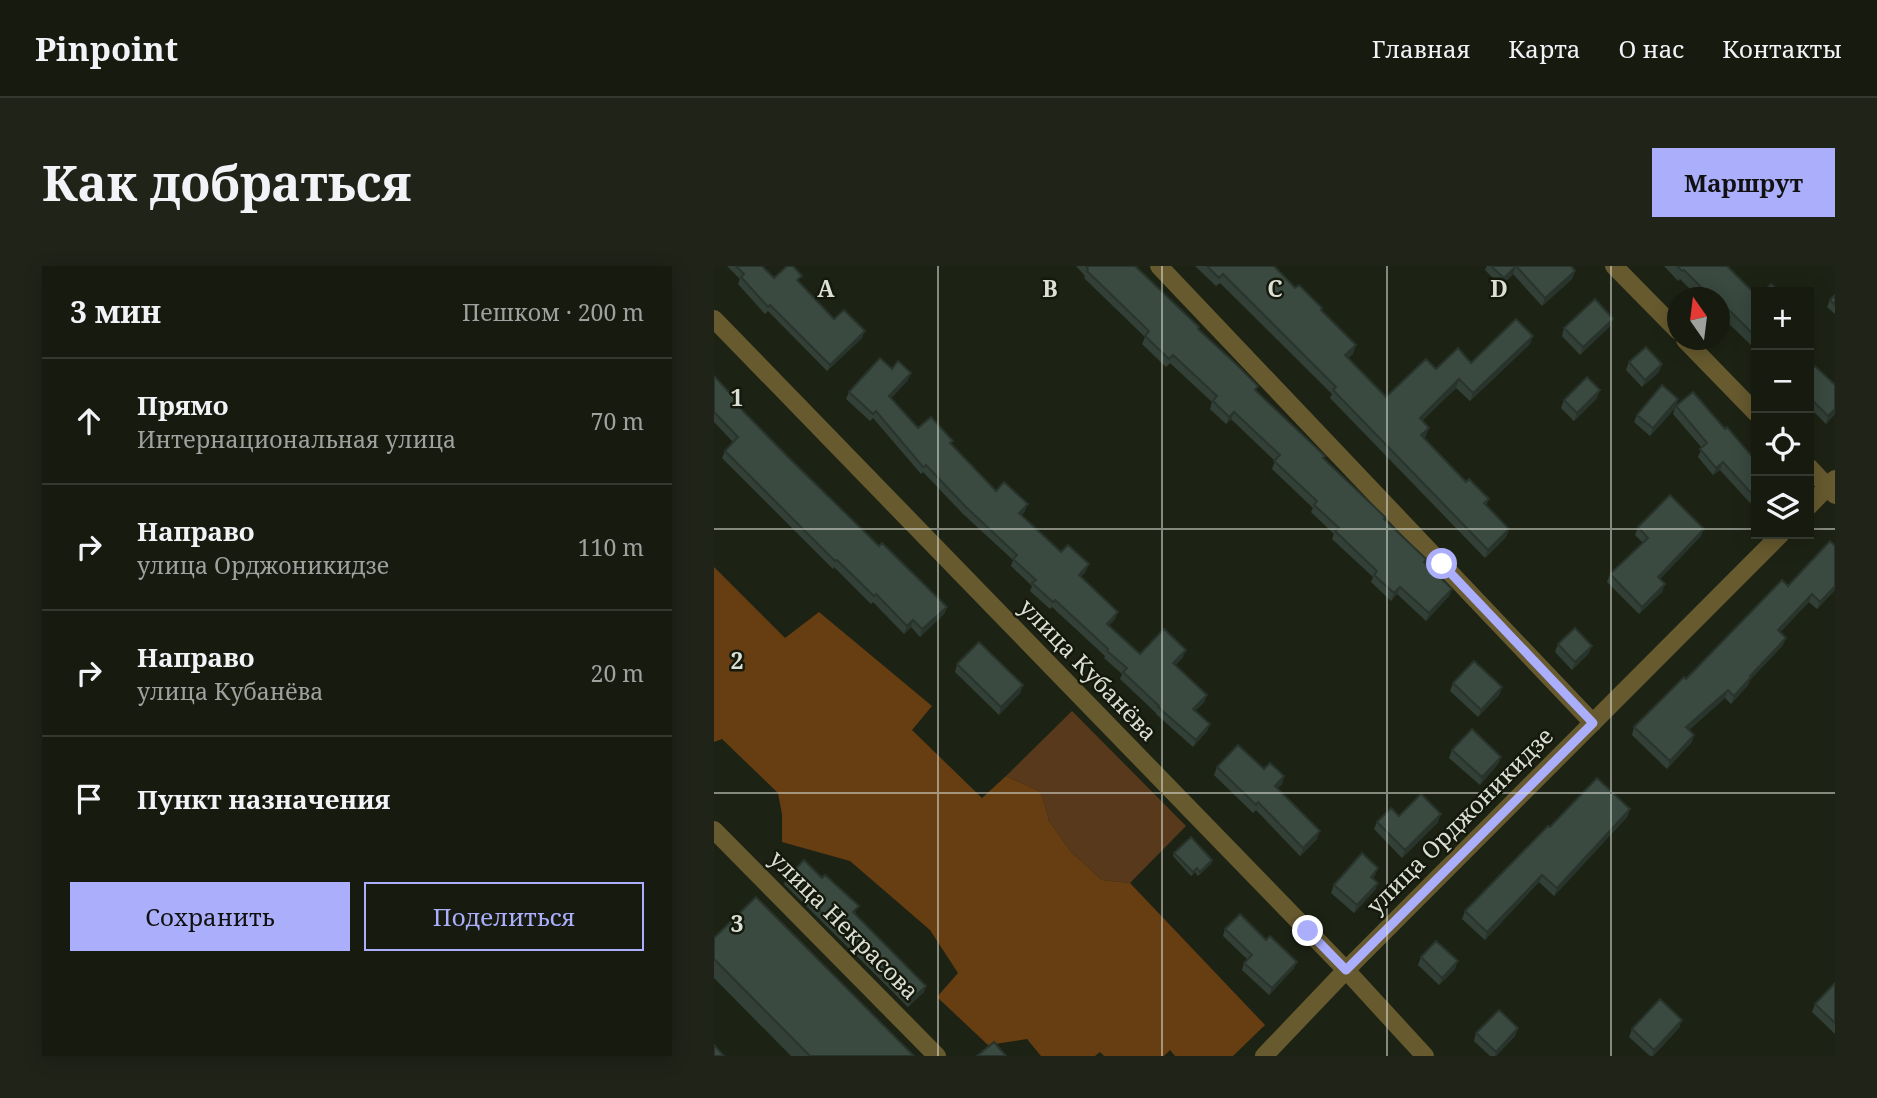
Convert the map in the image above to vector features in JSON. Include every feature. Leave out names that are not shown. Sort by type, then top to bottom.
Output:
[{"type":"street","points":[[1159,266],[1593,723]]},
{"type":"street","points":[[1615,266],[1667,320]]},
{"type":"street","name":"улица Кубанёва","points":[[714,320],[1346,970],[1425,1056]]},
{"type":"street","points":[[1695,350],[1751,408]]},
{"type":"street","points":[[1814,471],[1832,487],[1814,502]]},
{"type":"street","name":"улица Орджоникидзе","points":[[1264,1056],[1346,970],[1776,539]]},
{"type":"street","name":"улица Некрасова","points":[[714,830],[937,1056]]},
{"type":"shaded area","points":[[714,567],[785,638],[819,612],[932,706],[912,730],[982,798],[1006,776],[1041,792],[1049,821],[1071,852],[1102,880],[1130,883],[1265,1025],[1233,1056],[1175,1056],[1170,1050],[1164,1056],[1104,1056],[1100,1052],[1095,1056],[1041,1056],[1027,1039],[988,1045],[937,997],[958,973],[930,930],[850,861],[782,842],[782,814],[778,793],[722,739],[714,742]]},
{"type":"shaded area","points":[[1072,711],[1186,826],[1130,883],[1102,880],[1071,852],[1049,821],[1041,792],[1006,776]]},
{"type":"building","points":[[736,266],[762,266],[774,278],[787,266],[793,266],[802,276],[797,280],[834,319],[844,310],[865,331],[830,365],[770,305],[768,307],[741,277],[744,274]]},
{"type":"building","points":[[1086,266],[1135,266],[1258,386],[1255,390],[1325,456],[1323,458],[1386,518],[1384,519],[1426,559],[1424,562],[1452,589],[1429,613],[1400,587],[1394,593],[1374,575],[1377,571],[1335,531],[1339,528],[1314,505],[1317,501],[1274,461],[1280,455],[1234,412],[1229,417],[1213,401],[1217,396],[1173,355],[1169,359],[1145,336],[1149,331],[1087,271]]},
{"type":"building","points":[[1207,266],[1274,266],[1295,288],[1299,285],[1356,345],[1345,355],[1386,397],[1426,359],[1436,369],[1458,348],[1471,363],[1516,319],[1533,336],[1473,393],[1459,379],[1420,418],[1429,428],[1421,435],[1466,482],[1469,479],[1489,499],[1484,503],[1509,529],[1488,550],[1333,390],[1336,387],[1223,274],[1219,278]]},
{"type":"building","points":[[1491,266],[1516,266],[1504,278]]},
{"type":"building","points":[[1516,266],[1571,266],[1575,271],[1545,298]]},
{"type":"building","points":[[1677,266],[1727,266],[1751,290],[1751,332],[1730,311],[1730,287],[1701,287]]},
{"type":"building","points":[[1595,299],[1613,319],[1583,347],[1564,328]]},
{"type":"building","points":[[1646,347],[1662,364],[1645,380],[1629,362]]},
{"type":"building","points":[[880,358],[892,369],[898,361],[911,373],[889,396],[918,428],[931,417],[953,441],[950,443],[996,491],[1004,482],[1028,504],[1019,513],[1061,552],[1068,545],[1089,564],[1079,575],[1118,612],[1107,624],[1140,654],[1164,629],[1186,650],[1173,663],[1207,695],[1193,709],[1210,724],[1196,740],[1123,672],[1127,668],[1107,651],[1108,649],[1055,600],[1053,602],[1032,583],[1036,580],[1013,559],[1017,555],[926,465],[923,467],[876,411],[873,414],[849,392]]},
{"type":"building","points":[[1814,367],[1835,385],[1835,409],[1828,416],[1814,402]]},
{"type":"building","points":[[714,376],[738,402],[736,404],[791,460],[879,546],[882,543],[947,607],[922,629],[913,620],[907,626],[876,594],[874,596],[835,561],[725,451],[738,437],[714,412]]},
{"type":"building","points":[[1587,377],[1600,390],[1577,413],[1564,400]]},
{"type":"building","points":[[1662,385],[1678,399],[1653,428],[1637,415]]},
{"type":"building","points":[[1693,392],[1725,429],[1727,427],[1751,455],[1751,493],[1723,462],[1716,468],[1700,449],[1707,443],[1676,406]]},
{"type":"building","points":[[1670,495],[1704,529],[1658,577],[1665,584],[1642,607],[1610,574],[1648,538],[1638,527]]},
{"type":"building","points":[[1830,541],[1835,546],[1835,586],[1820,602],[1812,594],[1778,630],[1786,638],[1734,696],[1728,690],[1686,727],[1694,735],[1670,761],[1634,727],[1684,677],[1686,679],[1782,580],[1788,586]]},
{"type":"building","points":[[1575,628],[1592,646],[1575,662],[1558,644]]},
{"type":"building","points":[[979,642],[1023,685],[1001,707],[957,664]]},
{"type":"building","points":[[1474,661],[1502,687],[1481,710],[1453,683]]},
{"type":"building","points":[[1472,729],[1501,757],[1482,777],[1452,750]]},
{"type":"building","points":[[1238,745],[1264,769],[1270,763],[1284,776],[1275,786],[1320,831],[1303,848],[1258,802],[1256,805],[1217,767]]},
{"type":"building","points":[[1597,778],[1630,809],[1557,888],[1542,875],[1487,932],[1465,911]]},
{"type":"building","points":[[1421,794],[1441,814],[1405,850],[1377,822],[1391,808],[1399,816]]},
{"type":"building","points":[[1191,837],[1212,860],[1200,872],[1197,868],[1193,872],[1174,853]]},
{"type":"building","points":[[1362,853],[1378,868],[1371,877],[1378,883],[1357,905],[1334,885]]},
{"type":"building","points":[[804,860],[822,878],[825,875],[859,906],[853,912],[926,986],[910,1001],[787,878]]},
{"type":"building","points":[[756,897],[914,1056],[810,1056],[714,959],[714,938]]},
{"type":"building","points":[[1240,914],[1266,940],[1270,936],[1297,962],[1272,988],[1244,963],[1252,955],[1225,929]]},
{"type":"building","points":[[1436,941],[1458,961],[1442,978],[1421,957]]},
{"type":"building","points":[[1835,983],[1835,1023],[1815,1004]]},
{"type":"building","points":[[1660,999],[1682,1020],[1654,1050],[1632,1029]]},
{"type":"building","points":[[1499,1010],[1518,1028],[1496,1052],[1476,1033]]},
{"type":"building","points":[[994,1042],[1006,1056],[977,1056]]},
{"type":"building","points":[[714,1045],[724,1056],[714,1056]]},
{"type":"route","points":[[1308,931],[1346,970],[1593,723],[1442,564]]}]
